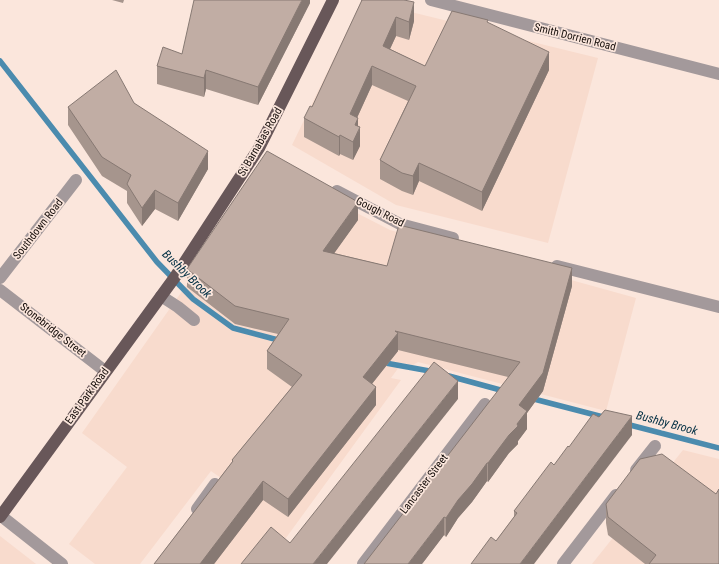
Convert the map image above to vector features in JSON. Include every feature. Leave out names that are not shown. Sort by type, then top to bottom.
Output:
[{"type":"main road","name":"St Barnabas Road","points":[[175,277],[259,148],[333,0]]},
{"type":"main road","name":"East Park Road","points":[[0,516],[175,277]]},
{"type":"street","name":"Smith Dorrien Road","points":[[431,0],[719,74]]},
{"type":"street","points":[[259,148],[272,156]]},
{"type":"street","name":"Southdown Road","points":[[0,278],[76,180]]},
{"type":"street","name":"Gough Road","points":[[326,184],[400,224],[461,240]]},
{"type":"street","points":[[544,263],[719,307]]},
{"type":"street","name":"Stonebridge Street","points":[[0,290],[105,371]]},
{"type":"street","points":[[164,292],[178,308],[194,320]]},
{"type":"street","name":"Lancaster Street","points":[[363,564],[485,404]]},
{"type":"street","points":[[563,564],[655,446]]},
{"type":"street","points":[[189,521],[215,484]]},
{"type":"street","points":[[0,516],[62,564]]},
{"type":"shaded area","points":[[362,0],[598,58],[548,243],[396,205],[292,145]]},
{"type":"shaded area","points":[[269,168],[390,230],[636,298],[606,411],[418,362],[413,365],[402,363],[391,378],[401,380],[267,564],[184,564],[228,483],[211,471],[140,564],[95,564],[69,544],[127,467],[82,433]]},
{"type":"shaded area","points":[[683,450],[719,459],[719,564],[592,564]]},
{"type":"shaded area","points":[[0,536],[36,564],[0,564]]},
{"type":"building","points":[[194,0],[302,0],[258,87],[206,70],[204,78],[157,66],[163,47],[182,54]]},
{"type":"building","points":[[362,0],[404,0],[414,2],[409,22],[396,17],[383,46],[425,66],[452,11],[488,20],[487,22],[549,52],[482,192],[419,163],[413,176],[402,173],[380,160],[416,86],[372,66],[350,114],[358,118],[355,125],[360,127],[353,142],[340,135],[339,137],[304,118],[310,106],[312,107]]},
{"type":"building","points":[[116,70],[134,103],[208,151],[178,203],[155,190],[142,208],[127,184],[131,175],[102,157],[68,107]]},
{"type":"building","points":[[267,151],[358,202],[323,251],[387,266],[399,225],[572,268],[543,373],[519,405],[527,411],[517,424],[518,426],[509,435],[458,500],[446,518],[444,517],[408,564],[364,564],[520,362],[395,331],[398,333],[363,377],[376,387],[288,499],[263,481],[200,564],[154,564],[233,461],[232,460],[302,375],[267,351],[289,319],[235,306],[187,269]]},
{"type":"building","points":[[434,362],[458,381],[313,564],[241,564],[271,527],[290,543]]},
{"type":"building","points":[[605,410],[632,416],[520,564],[471,564],[491,537],[496,541],[517,513],[514,511],[551,462],[554,465],[593,414],[599,417]]},
{"type":"building","points":[[662,454],[716,494],[719,489],[719,564],[649,564],[656,555],[608,517],[606,504],[640,459]]},
{"type":"waterway","name":"Bushby Brook","points":[[0,61],[157,262],[193,299],[233,328],[282,341]]},
{"type":"waterway","name":"Bushby Brook","points":[[380,362],[435,372]]},
{"type":"waterway","name":"Bushby Brook","points":[[449,376],[504,391]]},
{"type":"waterway","name":"Bushby Brook","points":[[530,398],[607,418]]},
{"type":"waterway","name":"Bushby Brook","points":[[626,424],[719,448]]}]
